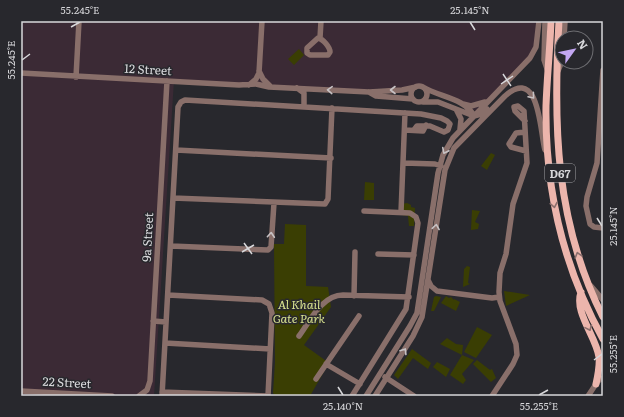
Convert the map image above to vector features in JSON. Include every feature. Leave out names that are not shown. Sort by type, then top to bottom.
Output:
[{"type":"main road","name":"D67","points":[[551,21],[548,72],[548,158],[555,210],[569,259],[581,292],[603,339]]},
{"type":"main road","name":"D67","points":[[558,21],[556,129],[562,192],[569,224],[587,280],[603,317]]},
{"type":"main road","points":[[581,292],[580,306],[599,356],[599,368],[596,384]]},
{"type":"street","points":[[76,77],[79,21]]},
{"type":"street","points":[[249,85],[256,79],[259,70],[262,21]]},
{"type":"street","points":[[320,21],[320,38]]},
{"type":"street","points":[[366,396],[413,322],[418,309],[439,165],[448,146],[460,130],[533,53],[537,41],[539,21]]},
{"type":"street","points":[[545,21],[544,60],[548,72]]},
{"type":"street","points":[[259,70],[263,79],[272,87]]},
{"type":"street","points":[[603,70],[595,172],[587,197],[587,214],[590,224],[594,227],[603,228]]},
{"type":"street","name":"12 Street","points":[[21,73],[76,77],[249,85],[256,84],[272,87],[369,92],[402,90],[416,87]]},
{"type":"street","name":"9a Street","points":[[139,396],[145,392],[150,381],[167,81]]},
{"type":"street","points":[[375,396],[417,328],[425,298],[447,162],[457,140],[473,122],[474,116],[470,110],[457,105],[423,87],[416,87],[412,91],[413,99],[419,102],[438,102],[457,105],[468,106],[478,105],[491,98]]},
{"type":"street","points":[[423,87],[427,93],[427,96],[423,102]]},
{"type":"street","points":[[296,88],[304,94],[304,106]]},
{"type":"street","points":[[474,116],[483,113],[506,90],[512,88],[528,91],[535,100],[548,158]]},
{"type":"street","points":[[454,148],[505,96],[518,89]]},
{"type":"street","name":"12 Street","points":[[369,92],[376,96],[413,99]]},
{"type":"street","points":[[168,296],[264,301],[270,306],[272,311],[268,396],[162,394],[178,107],[184,100],[405,113],[438,117],[447,121],[450,126],[447,131],[443,132],[426,125],[418,125],[414,130],[405,130]]},
{"type":"street","points":[[457,105],[461,119],[460,130]]},
{"type":"street","points":[[173,198],[321,205],[326,203],[328,199],[331,158],[332,108]]},
{"type":"street","points":[[401,212],[405,113]]},
{"type":"street","points":[[492,396],[513,364],[517,351],[499,297],[500,274],[506,254],[513,204],[526,166],[525,121]]},
{"type":"street","points":[[525,132],[516,133],[509,144],[511,147],[526,151]]},
{"type":"street","points":[[176,150],[331,158]]},
{"type":"street","points":[[404,163],[439,165],[444,169],[444,181]]},
{"type":"street","points":[[428,164],[434,167],[438,173]]},
{"type":"street","points":[[595,172],[603,172]]},
{"type":"street","points":[[171,246],[267,251],[270,248],[274,203]]},
{"type":"street","points":[[352,396],[402,317],[409,297],[418,221],[413,214],[401,212],[364,211]]},
{"type":"street","points":[[354,296],[355,252]]},
{"type":"street","points":[[378,254],[414,255]]},
{"type":"street","points":[[428,280],[431,286],[437,291],[490,298],[499,297]]},
{"type":"street","points":[[587,280],[603,300]]},
{"type":"street","points":[[425,298],[437,291]]},
{"type":"street","points":[[299,336],[327,300],[336,296],[409,297]]},
{"type":"street","points":[[316,379],[359,316]]},
{"type":"street","points":[[153,321],[166,322]]},
{"type":"street","points":[[165,343],[270,349]]},
{"type":"street","points":[[390,358],[384,372],[395,383],[414,396]]},
{"type":"street","points":[[326,364],[360,384]]},
{"type":"street","points":[[588,396],[596,384],[603,378]]},
{"type":"street","name":"22 Street","points":[[21,391],[112,396]]},
{"type":"shaded area","points":[[21,21],[538,21],[537,50],[476,111],[418,87],[326,91],[174,80],[154,396],[21,396]]},
{"type":"green space","points":[[299,49],[304,55],[294,65],[288,59]]},
{"type":"green space","points":[[491,153],[495,155],[487,170],[481,166]]},
{"type":"green space","points":[[365,182],[374,183],[374,200],[364,200]]},
{"type":"green space","points":[[407,203],[411,205],[411,207],[415,208],[414,226],[409,226],[408,216],[402,215],[402,204]]},
{"type":"green space","points":[[472,210],[480,211],[475,222],[479,224],[478,229],[471,230]]},
{"type":"green space","name":"Al Khail Gate Park","points":[[285,224],[306,225],[306,286],[328,287],[331,307],[304,345],[329,363],[310,396],[275,396],[273,393],[275,362],[274,244],[284,244]]},
{"type":"green space","points":[[467,266],[470,267],[468,283],[470,284],[463,287],[464,269]]},
{"type":"green space","points":[[504,291],[530,295],[506,306]]},
{"type":"green space","points":[[446,296],[460,302],[456,311],[441,303]]},
{"type":"green space","points":[[434,297],[441,297],[434,311],[431,311]]},
{"type":"green space","points":[[477,327],[492,335],[476,358],[464,352]]},
{"type":"green space","points":[[447,338],[456,344],[463,345],[462,355],[440,344]]},
{"type":"green space","points":[[412,349],[431,363],[428,369],[413,358],[398,379],[394,375]]},
{"type":"green space","points":[[462,355],[474,360],[462,374],[466,380],[463,384],[450,375]]},
{"type":"green space","points":[[477,360],[490,370],[492,369],[496,378],[491,382],[473,364]]},
{"type":"green space","points":[[437,362],[450,369],[446,377],[433,367]]}]
